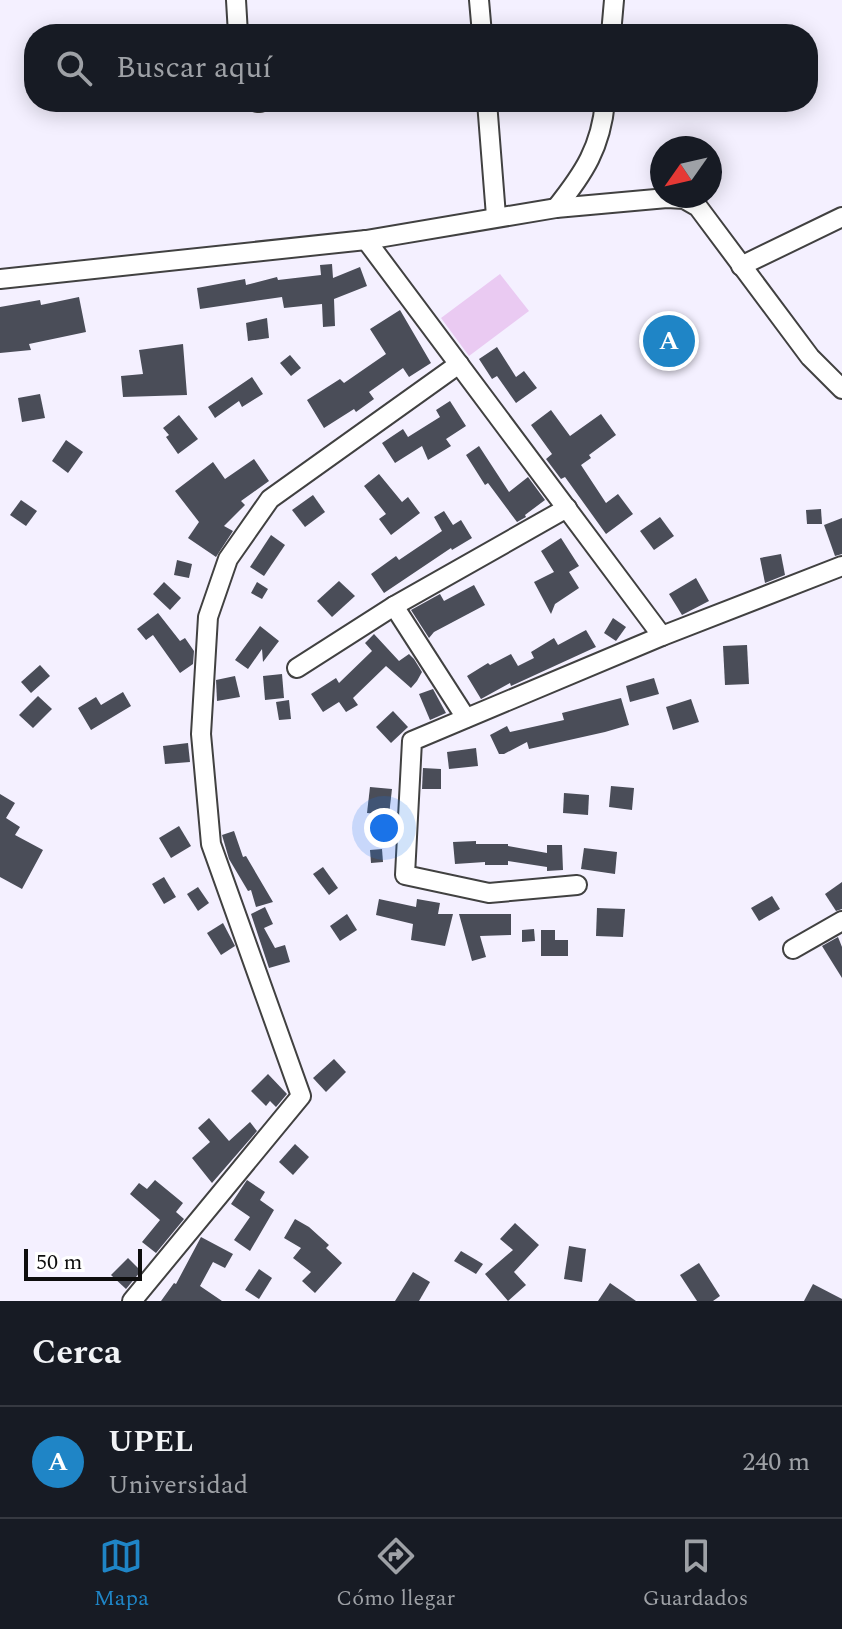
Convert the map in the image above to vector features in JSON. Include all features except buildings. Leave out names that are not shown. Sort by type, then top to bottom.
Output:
[{"type":"street","points":[[236,0],[237,24]]},
{"type":"street","points":[[479,0],[481,24]]},
{"type":"street","points":[[612,24],[614,0]]},
{"type":"street","points":[[488,112],[496,216]]},
{"type":"street","points":[[556,208],[577,182],[592,156],[602,129],[604,112]]},
{"type":"street","points":[[0,279],[366,240],[556,208],[684,199],[698,207],[810,357],[842,389]]},
{"type":"street","points":[[741,266],[842,217]]},
{"type":"street","points":[[366,240],[662,636]]},
{"type":"street","points":[[132,1301],[301,1096],[211,844],[201,734],[208,617],[228,559],[270,499],[459,364]]},
{"type":"street","points":[[297,668],[394,606],[567,508]]},
{"type":"street","points":[[577,885],[489,893],[405,875],[412,741],[662,636],[842,566]]},
{"type":"street","points":[[394,606],[466,718]]},
{"type":"street","points":[[793,949],[842,921]]},
{"type":"shaded area","points":[[500,274],[529,311],[469,356],[441,318]]},
{"type":"place","name":"UPEL","points":[[669,341]]}]
